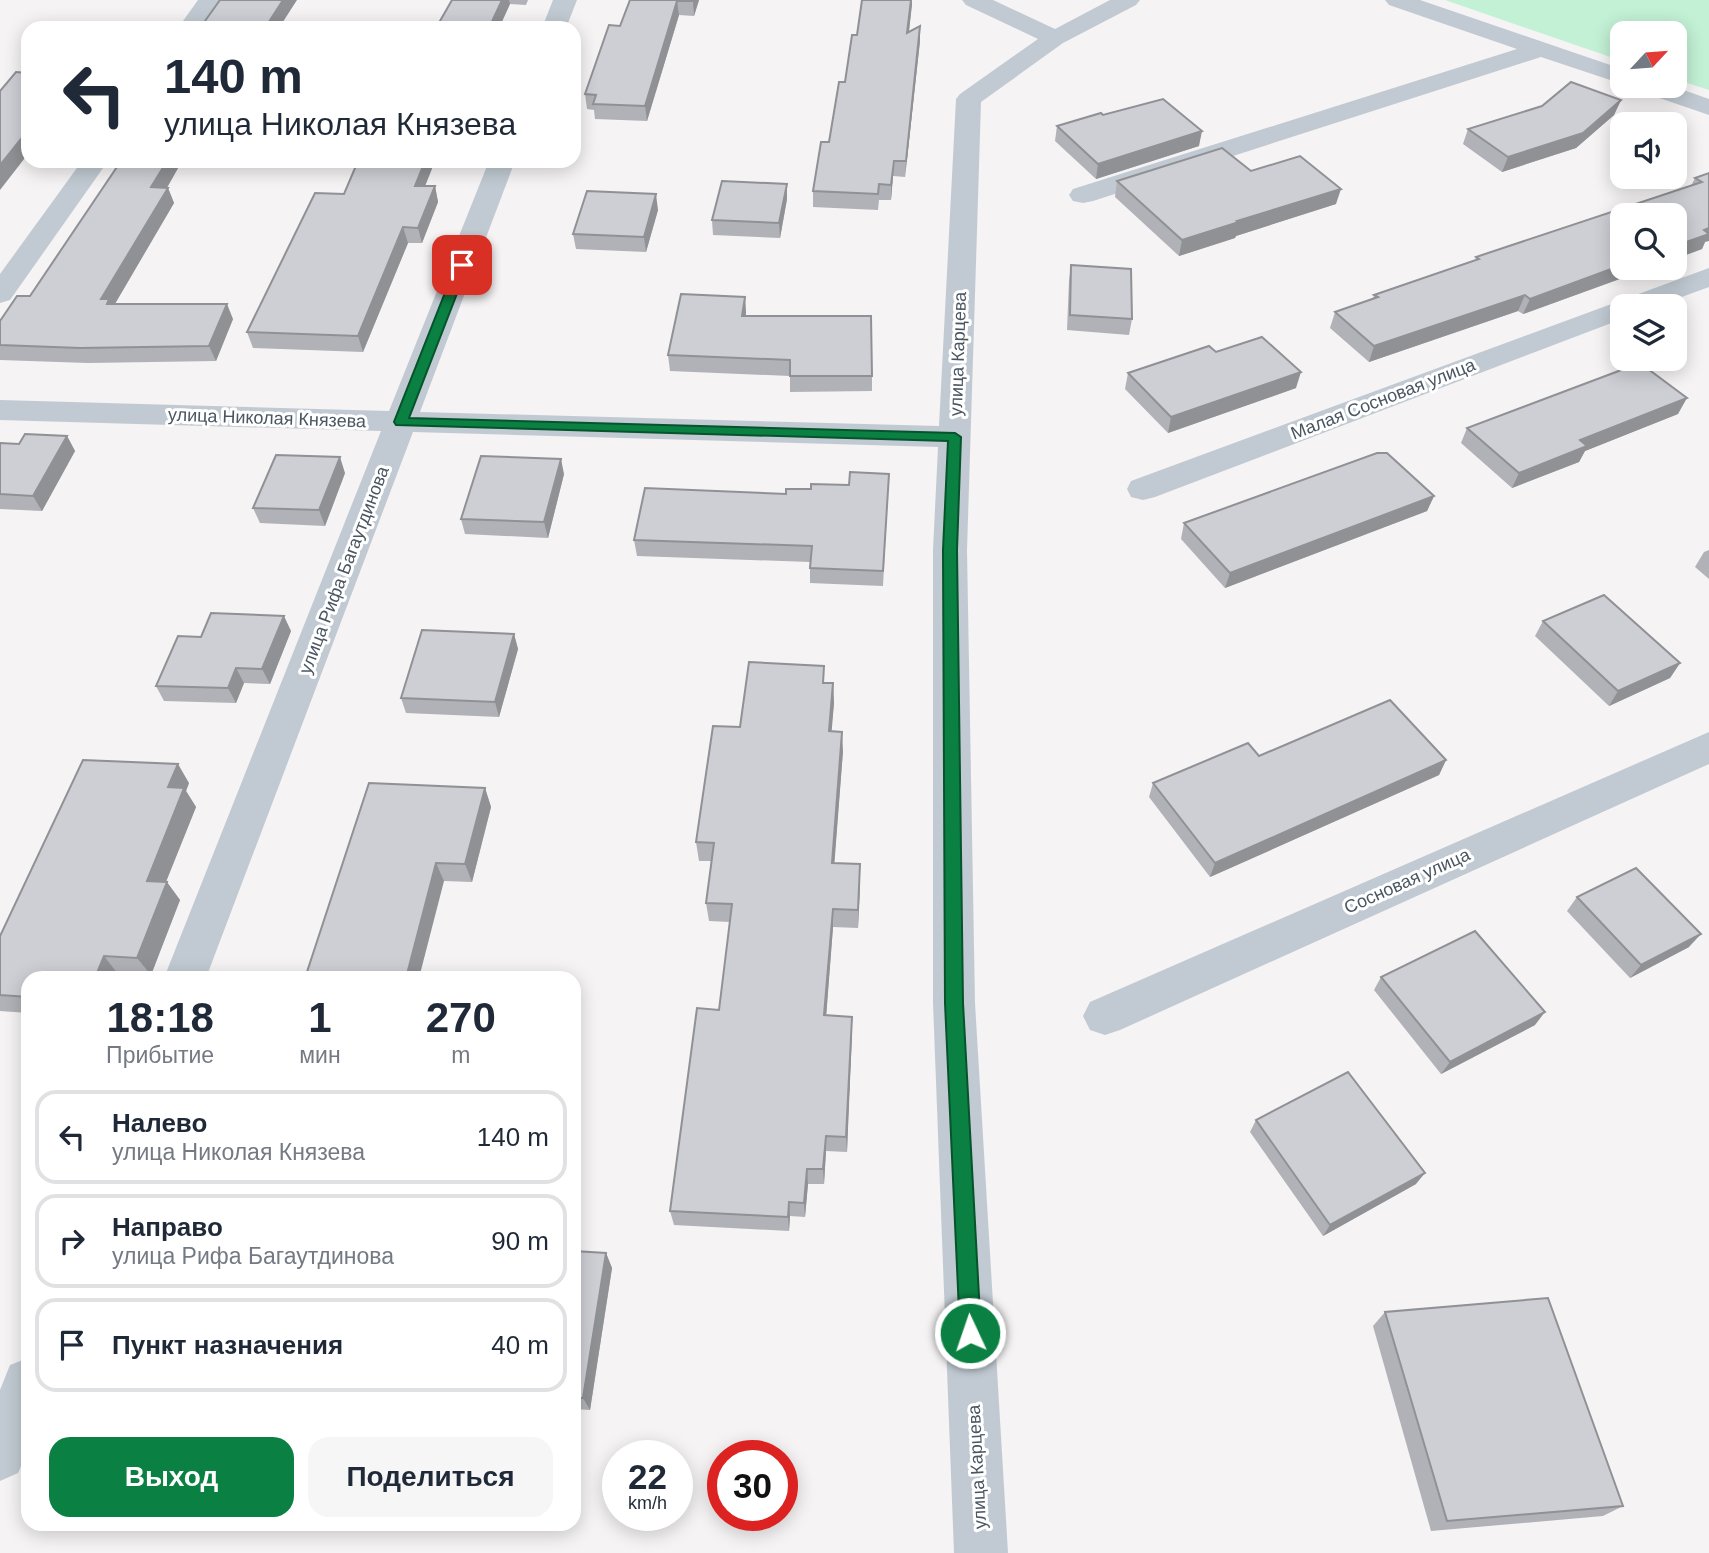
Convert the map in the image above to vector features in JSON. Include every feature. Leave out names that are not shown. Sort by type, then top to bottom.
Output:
[{"type":"street","points":[[195,21],[210,0]]},
{"type":"street","points":[[557,21],[565,0]]},
{"type":"street","points":[[974,0],[1055,38]]},
{"type":"street","name":"улица Карцева","points":[[981,1553],[954,1003],[950,550],[969,99],[1055,38],[1128,0]]},
{"type":"street","points":[[1397,0],[1610,73]]},
{"type":"street","points":[[1083,195],[1543,49]]},
{"type":"street","points":[[1683,98],[1709,107]]},
{"type":"street","points":[[0,294],[90,168]]},
{"type":"street","name":"улица Рифа Багаутдинова","points":[[188,971],[499,168]]},
{"type":"street","points":[[1662,294],[1709,276]]},
{"type":"street","name":"Малая Сосновая улица","points":[[1143,489],[1610,314]]},
{"type":"street","name":"улица Николая Князева","points":[[0,410],[955,437]]},
{"type":"street","name":"Сосновая улица","points":[[1105,1016],[1709,747]]},
{"type":"street","points":[[0,1455],[21,1401]]},
{"type":"green space","points":[[1445,0],[1709,0],[1709,90],[1687,83],[1687,21],[1610,21],[1610,57]]},
{"type":"building","points":[[220,0],[283,0],[270,21],[205,21]]},
{"type":"building","points":[[452,0],[502,0],[492,21],[440,21]]},
{"type":"building","points":[[630,0],[693,1],[677,1],[645,106],[593,104],[596,95],[585,94],[609,25],[620,26]]},
{"type":"building","points":[[862,0],[911,0],[907,33],[920,26],[906,161],[894,161],[891,185],[879,184],[878,194],[813,191],[821,142],[829,142],[839,82],[845,82],[852,35],[857,35]]},
{"type":"building","points":[[16,72],[21,72],[21,139],[0,165],[0,91]]},
{"type":"building","points":[[1571,82],[1621,100],[1583,133],[1508,157],[1468,129],[1542,106]]},
{"type":"building","points":[[1163,99],[1202,131],[1098,164],[1057,126],[1101,113],[1103,115]]},
{"type":"building","points":[[1222,148],[1251,171],[1300,156],[1341,189],[1182,240],[1117,181]]},
{"type":"building","points":[[116,168],[163,168],[151,187],[168,188],[101,299],[109,299],[107,304],[227,304],[209,346],[80,348],[0,345],[0,321],[17,296],[30,296]]},
{"type":"building","points":[[355,168],[422,168],[415,186],[435,186],[418,228],[403,227],[358,336],[247,332],[315,193],[344,194]]},
{"type":"building","points":[[1709,173],[1709,228],[1704,230],[1709,234],[1687,242],[1687,203],[1639,203],[1702,182],[1695,178]]},
{"type":"building","points":[[722,181],[787,184],[779,223],[712,220]]},
{"type":"building","points":[[587,191],[656,194],[644,237],[573,234]]},
{"type":"building","points":[[1610,213],[1610,269],[1530,299],[1525,295],[1374,346],[1335,312],[1378,297],[1374,295],[1479,259],[1476,257]]},
{"type":"building","points":[[1071,265],[1131,269],[1132,319],[1070,315]]},
{"type":"building","points":[[681,294],[745,297],[742,316],[871,316],[872,376],[790,376],[790,360],[668,355]]},
{"type":"building","points":[[1262,337],[1301,372],[1171,417],[1128,373],[1209,346],[1216,352]]},
{"type":"building","points":[[1619,371],[1651,371],[1687,398],[1580,440],[1587,446],[1519,473],[1467,428]]},
{"type":"building","points":[[25,434],[67,436],[33,496],[0,494],[0,443],[19,444]]},
{"type":"building","points":[[1377,453],[1387,453],[1434,496],[1230,573],[1184,523]]},
{"type":"building","points":[[276,455],[340,457],[319,510],[253,508]]},
{"type":"building","points":[[481,456],[561,459],[544,522],[461,519]]},
{"type":"building","points":[[850,472],[889,474],[883,571],[810,568],[812,546],[634,540],[645,488],[786,494],[786,489],[811,489],[811,484],[849,485]]},
{"type":"building","points":[[1604,595],[1680,663],[1618,691],[1543,621]]},
{"type":"building","points":[[211,613],[284,616],[262,669],[236,668],[228,688],[156,686],[178,636],[201,637]]},
{"type":"building","points":[[422,630],[514,634],[495,702],[401,698]]},
{"type":"building","points":[[749,662],[824,666],[823,683],[833,683],[829,731],[842,732],[832,863],[860,864],[858,910],[833,909],[824,1015],[852,1017],[846,1137],[826,1136],[823,1169],[807,1169],[804,1203],[789,1202],[788,1217],[670,1211],[697,1008],[719,1010],[732,904],[706,903],[714,843],[696,842],[713,726],[740,727]]},
{"type":"building","points":[[1390,700],[1446,760],[1215,863],[1153,783],[1248,743],[1259,756]]},
{"type":"building","points":[[83,760],[178,764],[168,787],[184,788],[147,881],[167,882],[137,958],[104,956],[98,971],[21,971],[21,996],[0,995],[0,936]]},
{"type":"building","points":[[369,783],[485,788],[465,864],[436,863],[408,971],[307,971]]},
{"type":"building","points":[[1636,868],[1701,934],[1641,965],[1577,897]]},
{"type":"building","points":[[1475,931],[1545,1012],[1450,1062],[1381,977]]},
{"type":"building","points":[[1348,1072],[1425,1173],[1330,1225],[1256,1120]]},
{"type":"building","points":[[581,1251],[606,1253],[583,1398]]},
{"type":"building","points":[[1548,1298],[1623,1506],[1447,1521],[1385,1312]]},
{"type":"route","points":[[462,265],[401,422],[955,437],[950,550],[954,1003],[970,1333]]}]
